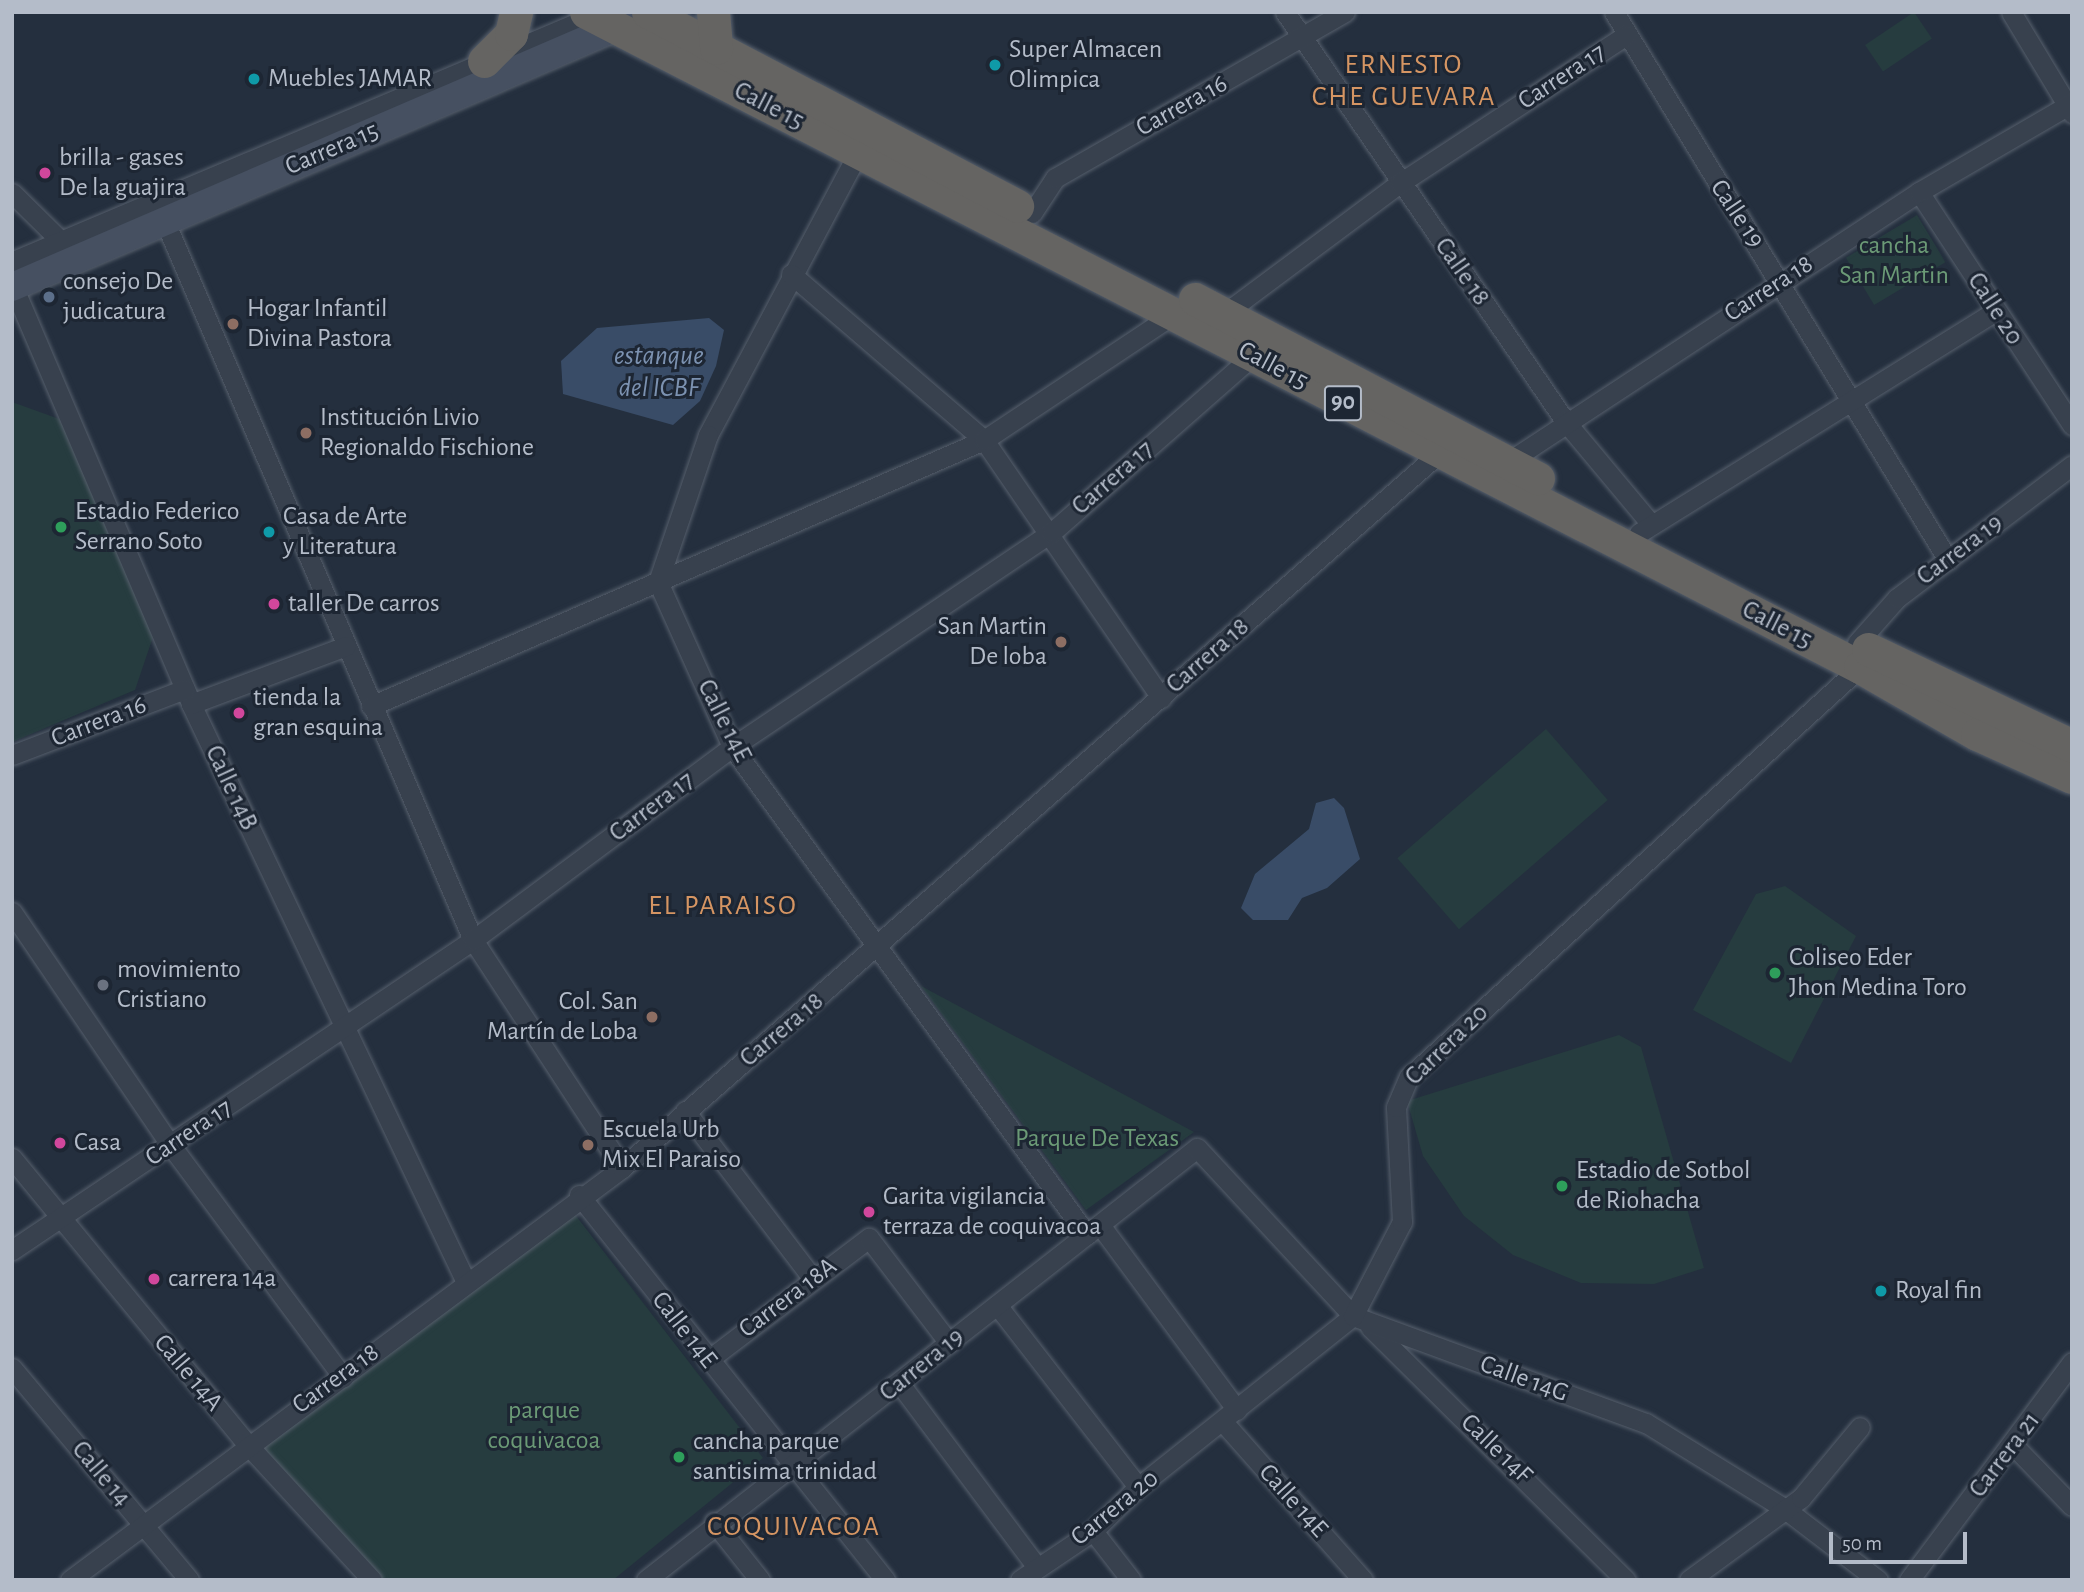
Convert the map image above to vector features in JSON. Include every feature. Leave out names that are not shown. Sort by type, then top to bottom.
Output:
[{"type":"highway","points":[[485,61],[511,34],[516,12]]},
{"type":"highway","points":[[713,12],[716,48]]},
{"type":"highway","name":"Calle 15","points":[[650,13],[1224,314],[1262,347]]},
{"type":"highway","name":"Calle 15","points":[[602,17],[1175,313],[1262,347],[1858,655],[2072,746]]},
{"type":"highway","name":"Calle 15","points":[[1448,444],[1508,462],[1645,528],[1858,655],[1977,734],[2072,776]]},
{"type":"main road","name":"Carrera 15","points":[[13,286],[70,249],[602,17],[650,13]]},
{"type":"street","name":"Calle 18","points":[[1285,12],[1564,420],[1645,528]]},
{"type":"street","name":"Carrera 16","points":[[1032,214],[1055,178],[1303,39],[1345,12]]},
{"type":"street","name":"Calle 19","points":[[1614,12],[1783,281],[1948,560]]},
{"type":"street","points":[[2019,15],[2070,107]]},
{"type":"street","name":"Carrera 15","points":[[160,212],[485,61],[602,17]]},
{"type":"street","name":"Carrera 17","points":[[1224,314],[1400,183],[1626,35]]},
{"type":"street","name":"Carrera 18","points":[[1508,462],[1564,420],[1919,192],[2070,107]]},
{"type":"street","points":[[659,582],[708,436],[791,274],[859,151]]},
{"type":"street","name":"Calle 20","points":[[1919,192],[2072,425]]},
{"type":"street","points":[[12,193],[70,249]]},
{"type":"street","points":[[160,212],[474,940],[622,1168]]},
{"type":"street","name":"Carrera 15","points":[[12,265],[70,249]]},
{"type":"street","points":[[791,274],[984,440],[1052,532],[1161,698]]},
{"type":"street","name":"Calle 14B","points":[[13,286],[188,696],[341,1026],[466,1282]]},
{"type":"street","points":[[1645,528],[1996,311]]},
{"type":"street","points":[[371,706],[984,440],[1175,313]]},
{"type":"street","name":"Carrera 17","points":[[12,1250],[57,1217],[172,1147],[341,1026],[474,940],[732,747],[1052,532],[1262,347]]},
{"type":"street","name":"Carrera 18","points":[[70,1580],[246,1443],[343,1377],[579,1195],[622,1168],[685,1111],[876,950],[1448,444]]},
{"type":"street","name":"Carrera 19","points":[[1858,655],[1897,598],[2072,464]]},
{"type":"street","name":"Calle 14E","points":[[659,582],[732,747],[876,950],[1094,1230],[1230,1416],[1363,1580]]},
{"type":"street","name":"Carrera 16","points":[[12,755],[346,646]]},
{"type":"street","name":"Carrera 20","points":[[1020,1580],[1093,1531],[1139,1487],[1359,1319],[1402,1222],[1396,1107],[1409,1077],[1858,655]]},
{"type":"street","points":[[12,912],[172,1147],[343,1377]]},
{"type":"street","points":[[685,1111],[812,1278]]},
{"type":"street","name":"Carrera 19","points":[[646,1580],[714,1522],[900,1384],[1197,1148]]},
{"type":"street","name":"Calle 14G","points":[[1197,1148],[1359,1319],[1646,1423],[1785,1509],[1878,1580]]},
{"type":"street","name":"Calle 14A","points":[[12,1158],[57,1217],[246,1443],[372,1580]]},
{"type":"street","name":"Calle 14E","points":[[579,1195],[885,1580]]},
{"type":"street","name":"Carrera 18A","points":[[708,1360],[812,1278],[869,1238],[949,1343]]},
{"type":"street","points":[[997,1305],[1139,1487]]},
{"type":"street","name":"Calle 14F","points":[[1359,1319],[1626,1580]]},
{"type":"street","name":"Carrera 21","points":[[1909,1580],[2014,1446],[2072,1362]]},
{"type":"street","name":"Calle 14","points":[[12,1368],[189,1580]]},
{"type":"street","points":[[900,1384],[1037,1567]]},
{"type":"street","points":[[1689,1580],[1785,1509],[1824,1475],[1860,1427]]},
{"type":"street","points":[[2014,1446],[2072,1506]]},
{"type":"street","points":[[714,1522],[760,1580]]},
{"type":"street","points":[[1093,1531],[1131,1580]]},
{"type":"green space","points":[[1914,12],[1932,39],[1883,72],[1865,45]]},
{"type":"green space","name":"cancha San Martin","points":[[1917,215],[1945,262],[1874,305],[1846,258]]},
{"type":"green space","name":"Estadio Federico Serrano Soto","points":[[12,402],[62,420],[155,631],[135,690],[12,742]]},
{"type":"green space","points":[[1546,729],[1608,800],[1459,929],[1397,858]]},
{"type":"green space","name":"Coliseo Eder Jhon Medina Toro","points":[[1785,886],[1856,936],[1791,1063],[1693,1010],[1756,894]]},
{"type":"green space","name":"Parque De Texas","points":[[921,986],[1194,1132],[1086,1210]]},
{"type":"green space","name":"Estadio de Sotbol de Riohacha","points":[[1619,1035],[1641,1047],[1704,1268],[1654,1284],[1581,1283],[1513,1255],[1464,1216],[1423,1156],[1407,1101]]},
{"type":"green space","name":"parque coquivacoa","points":[[573,1212],[763,1458],[613,1580],[377,1580],[257,1446]]},
{"type":"water","name":"estanque del ICBF","points":[[709,318],[724,330],[716,366],[700,401],[673,425],[563,394],[561,361],[597,328]]},
{"type":"water","points":[[1334,798],[1344,808],[1360,859],[1327,888],[1302,898],[1288,920],[1253,920],[1241,908],[1255,874],[1309,829],[1316,803]]},
{"type":"place","name":"Super Almacen Olimpica","points":[[995,65]]},
{"type":"place","name":"Muebles JAMAR","points":[[254,79]]},
{"type":"place","name":"brilla - gases De la guajira","points":[[45,173]]},
{"type":"place","name":"consejo De judicatura","points":[[49,297]]},
{"type":"place","name":"Hogar Infantil Divina Pastora","points":[[233,324]]},
{"type":"place","name":"Institución Livio Regionaldo Fischione","points":[[306,433]]},
{"type":"place","name":"Estadio Federico Serrano Soto","points":[[61,527]]},
{"type":"place","name":"Casa de Arte y Literatura","points":[[269,532]]},
{"type":"place","name":"taller De carros","points":[[274,604]]},
{"type":"place","name":"San Martin De loba","points":[[1061,642]]},
{"type":"place","name":"tienda la gran esquina","points":[[239,713]]},
{"type":"place","name":"Coliseo Eder Jhon Medina Toro","points":[[1775,973]]},
{"type":"place","name":"movimiento Cristiano","points":[[103,985]]},
{"type":"place","name":"Col. San Martín de Loba","points":[[652,1017]]},
{"type":"place","name":"Casa","points":[[60,1143]]},
{"type":"place","name":"Escuela Urb Mix El Paraiso","points":[[588,1145]]},
{"type":"place","name":"Estadio de Sotbol de Riohacha","points":[[1562,1186]]},
{"type":"place","name":"Garita vigilancia terraza de coquivacoa","points":[[869,1212]]},
{"type":"place","name":"carrera 14a","points":[[154,1279]]},
{"type":"place","name":"Royal fin","points":[[1881,1291]]},
{"type":"place","name":"cancha parque santisima trinidad","points":[[679,1457]]},
{"type":"district","name":"ERNESTO CHE GUEVARA","points":[[1404,81]]},
{"type":"district","name":"EL PARAISO","points":[[723,906]]},
{"type":"district","name":"COQUIVACOA","points":[[794,1527]]}]
